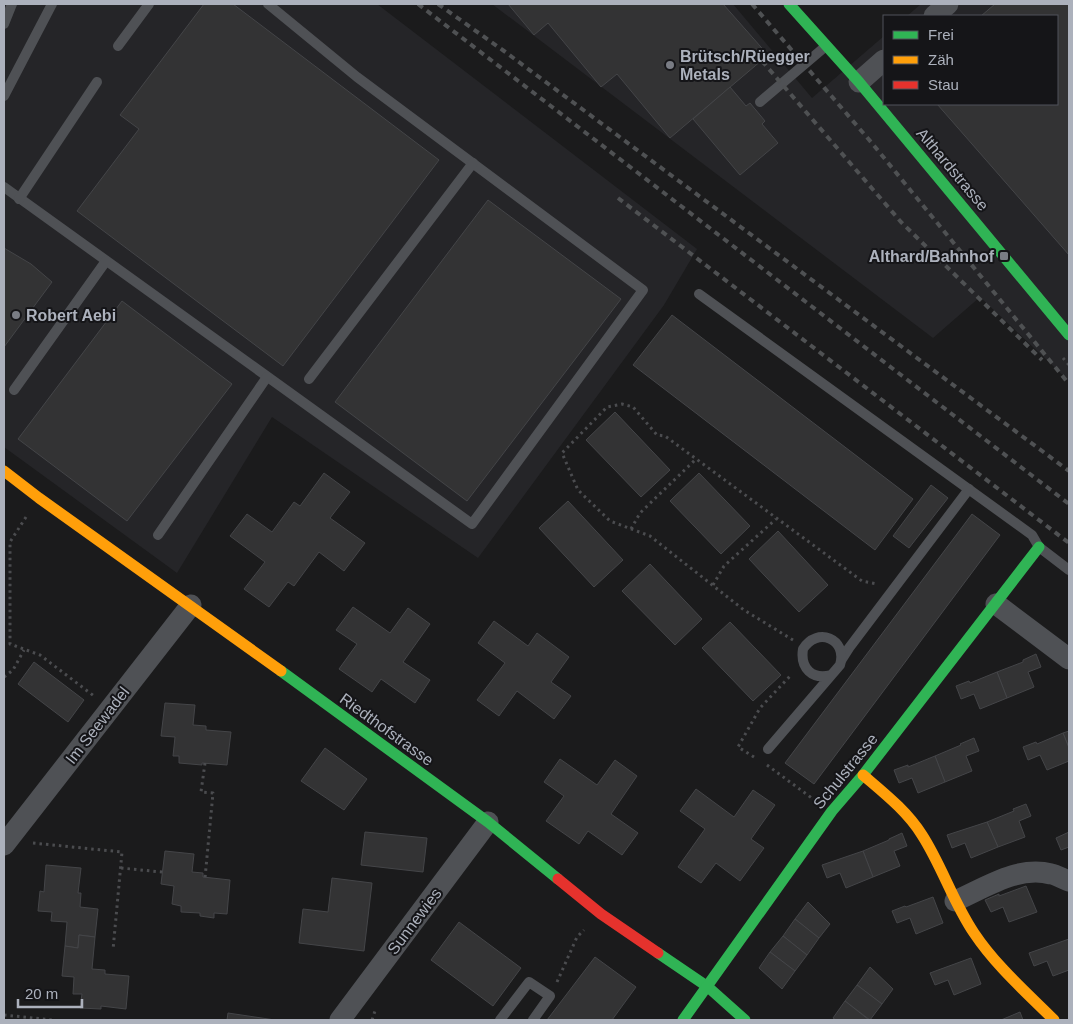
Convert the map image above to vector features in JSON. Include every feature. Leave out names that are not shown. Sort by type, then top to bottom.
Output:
[{"type":"street","name":"Althardstrasse","points":[[789,4],[859,82],[1069,335]]},
{"type":"street","points":[[935,15],[948,4]]},
{"type":"street","points":[[859,82],[883,61]]},
{"type":"street","name":"Riedthofstrasse","points":[[4,471],[488,822],[602,914],[708,987],[746,1020]]},
{"type":"street","name":"Schulstrasse","points":[[683,1020],[832,811],[864,775],[1039,547]]},
{"type":"street","points":[[996,604],[1069,659]]},
{"type":"street","name":"Im Seewadel","points":[[6,843],[191,605]]},
{"type":"street","points":[[864,775],[898,805],[922,834],[955,901],[974,933],[998,964],[1054,1020]]},
{"type":"street","name":"Sunnewies","points":[[340,1020],[488,822]]},
{"type":"street","points":[[955,901],[1015,874],[1034,872],[1051,874],[1069,881]]},
{"type":"lane","points":[[4,24],[12,4]]},
{"type":"lane","points":[[4,96],[52,4]]},
{"type":"lane","points":[[118,46],[148,4]]},
{"type":"lane","points":[[4,187],[472,524],[643,290],[357,77],[268,4]]},
{"type":"lane","points":[[760,102],[826,46]]},
{"type":"lane","points":[[19,198],[97,82]]},
{"type":"lane","points":[[309,379],[472,164]]},
{"type":"lane","points":[[14,390],[106,261]]},
{"type":"lane","points":[[699,294],[1032,535],[1039,547],[1069,570]]},
{"type":"lane","points":[[158,535],[267,377]]},
{"type":"lane","points":[[768,749],[836,671],[842,659],[969,489]]},
{"type":"lane","points":[[831,675],[818,676],[806,669],[802,656],[806,644],[818,637],[830,639],[840,647],[842,659]]},
{"type":"lane","points":[[500,1020],[530,982],[550,996],[533,1020]]},
{"type":"path","points":[[797,643],[744,610],[650,536],[610,522],[578,490],[562,453],[607,407],[622,404],[633,407],[658,435],[665,436],[862,582],[895,587]]},
{"type":"path","points":[[631,529],[640,513],[696,459]]},
{"type":"path","points":[[39,498],[10,542],[10,644],[40,655],[110,709]]},
{"type":"path","points":[[713,585],[724,566],[776,519]]},
{"type":"path","points":[[4,677],[13,670],[24,650]]},
{"type":"path","points":[[205,763],[201,792],[213,793],[205,878]]},
{"type":"path","points":[[6,843],[122,852],[113,950]]},
{"type":"path","points":[[121,868],[162,872]]},
{"type":"path","points":[[550,996],[577,937],[602,914]]},
{"type":"path","points":[[4,1015],[53,1020]]},
{"type":"shaded area","points":[[4,4],[377,4],[697,249],[664,305],[478,558],[272,417],[177,573],[4,447]]},
{"type":"shaded area","points":[[492,4],[733,4],[812,98],[883,37],[883,105],[1058,105],[1058,15],[908,15],[921,4],[1069,4],[1069,381],[980,297],[933,338]]},
{"type":"building","points":[[204,4],[233,4],[439,160],[283,366],[77,211],[139,129],[120,115]]},
{"type":"building","name":"Brütsch/Rüegger Metals","points":[[508,4],[723,4],[768,55],[670,138],[617,74],[601,87],[548,23],[534,35]]},
{"type":"building","points":[[995,4],[1069,4],[1069,255],[938,105],[1058,105],[1058,15],[982,15]]},
{"type":"building","points":[[730,87],[746,106],[750,103],[765,121],[762,124],[778,143],[740,175],[693,119]]},
{"type":"building","points":[[488,200],[621,299],[467,501],[335,402]]},
{"type":"building","name":"Robert Aebi","points":[[4,248],[31,264],[52,282],[4,347]]},
{"type":"building","points":[[122,301],[232,384],[127,521],[18,439]]},
{"type":"building","points":[[672,315],[913,499],[875,550],[633,365]]},
{"type":"building","points":[[615,412],[670,470],[641,497],[586,440]]},
{"type":"building","points":[[324,473],[350,492],[330,518],[365,543],[344,571],[319,552],[294,586],[288,582],[269,607],[244,589],[265,562],[230,536],[247,514],[272,532],[294,502],[300,506]]},
{"type":"building","points":[[699,473],[750,526],[721,554],[670,501]]},
{"type":"building","points":[[931,485],[948,498],[909,548],[893,536]]},
{"type":"building","points":[[568,501],[623,560],[594,587],[539,528]]},
{"type":"building","points":[[972,514],[1000,535],[814,784],[785,763]]},
{"type":"building","points":[[778,531],[828,585],[799,612],[749,559]]},
{"type":"building","points":[[650,564],[702,619],[675,645],[622,591]]},
{"type":"building","points":[[353,607],[390,633],[408,608],[430,624],[403,662],[430,680],[415,703],[381,679],[372,692],[339,669],[357,644],[336,630]]},
{"type":"building","points":[[494,621],[528,646],[537,633],[569,657],[551,682],[571,696],[554,719],[517,691],[499,716],[477,700],[505,663],[478,643]]},
{"type":"building","points":[[730,622],[781,675],[753,701],[702,648]]},
{"type":"building","points":[[1036,654],[1041,667],[1028,672],[1034,687],[1007,698],[997,672],[1023,662],[1023,660]]},
{"type":"building","points":[[34,662],[84,700],[68,722],[18,684]]},
{"type":"building","points":[[997,672],[1007,698],[980,709],[974,694],[961,699],[956,686],[969,681],[970,683]]},
{"type":"building","points":[[165,703],[195,705],[193,725],[206,726],[206,730],[231,732],[227,765],[179,763],[179,756],[173,756],[175,737],[161,736]]},
{"type":"building","points":[[1069,731],[1069,748],[1063,733]]},
{"type":"building","points":[[1063,733],[1069,748],[1069,761],[1047,770],[1040,755],[1028,760],[1023,747],[1036,742],[1037,744]]},
{"type":"building","points":[[974,738],[979,751],[966,756],[972,771],[945,782],[935,756]]},
{"type":"building","points":[[325,748],[367,779],[344,810],[301,781]]},
{"type":"building","points":[[935,756],[945,782],[918,793],[912,778],[899,783],[894,770],[908,765],[908,767]]},
{"type":"building","points":[[560,759],[597,785],[615,760],[637,776],[611,814],[638,833],[622,855],[588,831],[579,844],[546,821],[564,796],[544,782]]},
{"type":"building","points":[[696,789],[734,817],[753,790],[775,805],[751,839],[764,848],[740,881],[716,863],[701,883],[678,867],[705,829],[680,811]]},
{"type":"building","points":[[1026,804],[1031,816],[1019,821],[1025,837],[998,847],[987,822]]},
{"type":"building","points":[[987,822],[998,847],[971,858],[965,843],[952,848],[947,835]]},
{"type":"building","points":[[365,832],[427,838],[423,872],[361,865]]},
{"type":"building","points":[[1069,832],[1069,847],[1061,850],[1056,838]]},
{"type":"building","points":[[902,833],[907,846],[894,851],[900,866],[873,877],[863,851]]},
{"type":"building","points":[[165,851],[194,854],[192,872],[203,873],[203,877],[230,880],[227,914],[214,913],[214,918],[200,916],[200,913],[181,912],[181,906],[172,904],[174,886],[161,884]]},
{"type":"building","points":[[863,851],[873,877],[846,888],[840,873],[827,878],[822,865]]},
{"type":"building","points":[[46,865],[81,868],[78,893],[81,893],[80,907],[98,909],[95,937],[79,935],[78,948],[65,946],[67,922],[51,921],[52,912],[38,911],[40,891],[44,892]]},
{"type":"building","points":[[332,878],[372,883],[364,951],[299,943],[303,909],[328,912]]},
{"type":"building","points":[[1026,886],[1037,912],[1009,922],[1003,907],[991,912],[985,900]]},
{"type":"building","points":[[933,897],[943,923],[916,934],[910,918],[897,923],[892,911]]},
{"type":"building","points":[[808,902],[830,924],[819,938],[795,919]]},
{"type":"building","points":[[795,919],[819,938],[807,955],[783,936]]},
{"type":"building","points":[[459,922],[521,968],[493,1006],[431,960]]},
{"type":"building","points":[[79,935],[95,937],[92,969],[105,970],[105,974],[129,976],[126,1009],[101,1006],[101,1009],[80,1008],[82,994],[73,994],[74,977],[62,976],[65,946],[78,948]]},
{"type":"building","points":[[783,936],[807,955],[795,971],[770,952]]},
{"type":"building","points":[[1069,939],[1069,970],[1053,976],[1047,961],[1034,966],[1029,953]]},
{"type":"building","points":[[770,952],[795,971],[782,989],[759,968]]},
{"type":"building","points":[[595,957],[636,987],[612,1020],[547,1020]]},
{"type":"building","points":[[971,958],[981,984],[954,995],[948,980],[935,985],[930,973]]},
{"type":"building","points":[[870,967],[893,989],[882,1004],[857,985]]},
{"type":"building","points":[[857,985],[882,1004],[870,1020],[845,1001]]},
{"type":"building","points":[[845,1001],[869,1020],[836,1020],[833,1018]]},
{"type":"building","points":[[1020,1012],[1023,1020],[1001,1020]]},
{"type":"building","points":[[228,1013],[275,1020],[227,1020]]},
{"type":"railway","points":[[418,4],[1069,504]]},
{"type":"railway","points":[[438,4],[1069,471]]},
{"type":"railway","points":[[752,4],[871,142],[1069,384]]},
{"type":"railway","points":[[762,61],[901,222],[1042,360]]},
{"type":"railway","points":[[618,198],[1069,543]]},
{"type":"traffic: fast","points":[[789,4],[859,82],[1069,335]]},
{"type":"traffic: fast","points":[[683,1020],[832,811],[863,775],[1039,547]]},
{"type":"traffic: fast","points":[[281,671],[488,822],[558,879]]},
{"type":"traffic: fast","points":[[658,953],[708,987],[745,1020]]},
{"type":"traffic: slow","points":[[4,471],[281,671]]},
{"type":"traffic: slow","points":[[863,775],[895,803],[916,826],[936,859],[974,933],[1002,968],[1054,1020]]},
{"type":"traffic: jam","points":[[558,879],[601,914],[658,953]]},
{"type":"place","name":"Brütsch/Rüegger Metals","points":[[670,65]]},
{"type":"place","name":"Althard/Bahnhof","points":[[1004,256]]},
{"type":"place","name":"Robert Aebi","points":[[16,315]]}]
